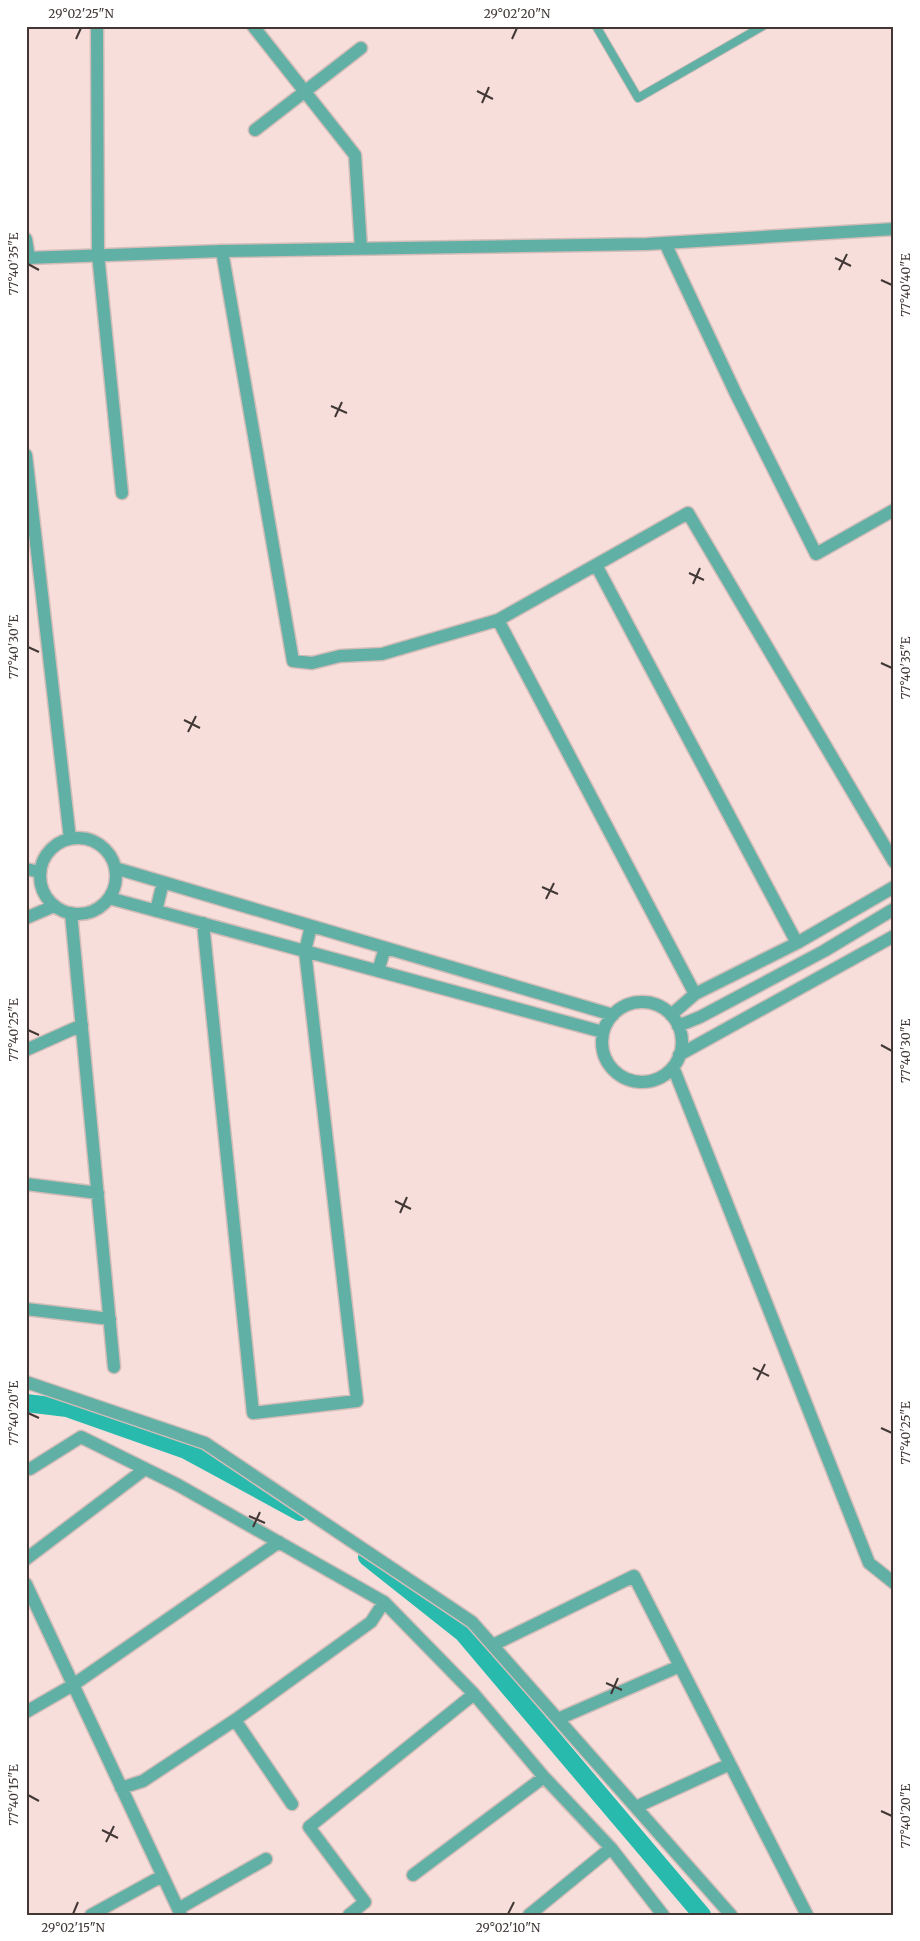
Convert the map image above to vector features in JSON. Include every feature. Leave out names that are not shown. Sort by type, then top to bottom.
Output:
[{"type":"street","points":[[97,26],[98,254],[122,493]]},
{"type":"street","points":[[253,26],[355,155],[361,248]]},
{"type":"street","points":[[255,130],[305,93],[360,48]]},
{"type":"street","points":[[26,239],[28,258],[222,251],[665,243],[894,229]]},
{"type":"street","points":[[665,243],[736,394],[816,554],[894,510]]},
{"type":"street","points":[[222,251],[292,660],[312,663],[340,656],[382,654],[498,620],[688,513],[894,862]]},
{"type":"street","points":[[26,455],[30,516],[70,839]]},
{"type":"street","points":[[596,565],[797,943]]},
{"type":"street","points":[[498,620],[695,994]]},
{"type":"street","points":[[70,839],[82,839],[93,842],[107,852],[115,868],[114,889],[109,898],[100,907],[89,913],[64,912],[54,906],[45,896],[41,884],[40,872],[44,860],[50,851],[70,839]]},
{"type":"street","points":[[115,868],[613,1015]]},
{"type":"street","points":[[26,869],[40,872]]},
{"type":"street","points":[[156,911],[162,882]]},
{"type":"street","points":[[671,1015],[695,994],[797,943],[894,887]]},
{"type":"street","points":[[109,898],[603,1032]]},
{"type":"street","points":[[26,918],[54,906]]},
{"type":"street","points":[[678,1026],[700,1017],[824,951],[889,911],[894,934],[679,1055]]},
{"type":"street","points":[[71,913],[114,1367]]},
{"type":"street","points":[[203,923],[254,1413],[357,1401],[305,951],[311,926]]},
{"type":"street","points":[[378,971],[386,948]]},
{"type":"street","points":[[824,951],[833,969]]},
{"type":"street","points":[[469,996],[475,974]]},
{"type":"street","points":[[648,1002],[661,1007],[671,1015],[678,1026],[682,1045],[673,1067],[663,1076],[650,1081],[637,1082],[624,1078],[613,1070],[602,1050],[603,1032],[613,1015],[623,1007],[635,1003],[648,1002]]},
{"type":"street","points":[[26,1050],[82,1025]]},
{"type":"street","points":[[673,1067],[870,1563],[894,1583]]},
{"type":"street","points":[[26,1184],[98,1193]]},
{"type":"street","points":[[26,1309],[110,1319]]},
{"type":"street","points":[[26,1382],[205,1443],[472,1622],[731,1915]]},
{"type":"street","points":[[30,1469],[81,1437],[178,1485],[384,1602],[474,1694],[544,1777],[611,1848],[663,1915]]},
{"type":"street","points":[[26,1559],[145,1469]]},
{"type":"street","points":[[26,1712],[73,1685],[279,1542]]},
{"type":"street","points":[[493,1645],[634,1576],[807,1915]]},
{"type":"street","points":[[26,1584],[180,1912],[266,1859]]},
{"type":"street","points":[[121,1788],[143,1781],[235,1720],[370,1622],[384,1602]]},
{"type":"street","points":[[558,1719],[680,1666]]},
{"type":"street","points":[[349,1915],[365,1902],[309,1827],[474,1694]]},
{"type":"street","points":[[235,1720],[292,1804]]},
{"type":"street","points":[[636,1807],[730,1764]]},
{"type":"street","points":[[413,1875],[544,1777]]},
{"type":"street","points":[[528,1915],[611,1848]]},
{"type":"street","points":[[91,1915],[162,1876]]},
{"type":"lane","points":[[596,26],[638,98],[763,26]]},
{"type":"waterway","points":[[26,1403],[67,1408],[186,1450],[300,1512]]},
{"type":"waterway","points":[[367,1557],[463,1633],[702,1915]]}]
